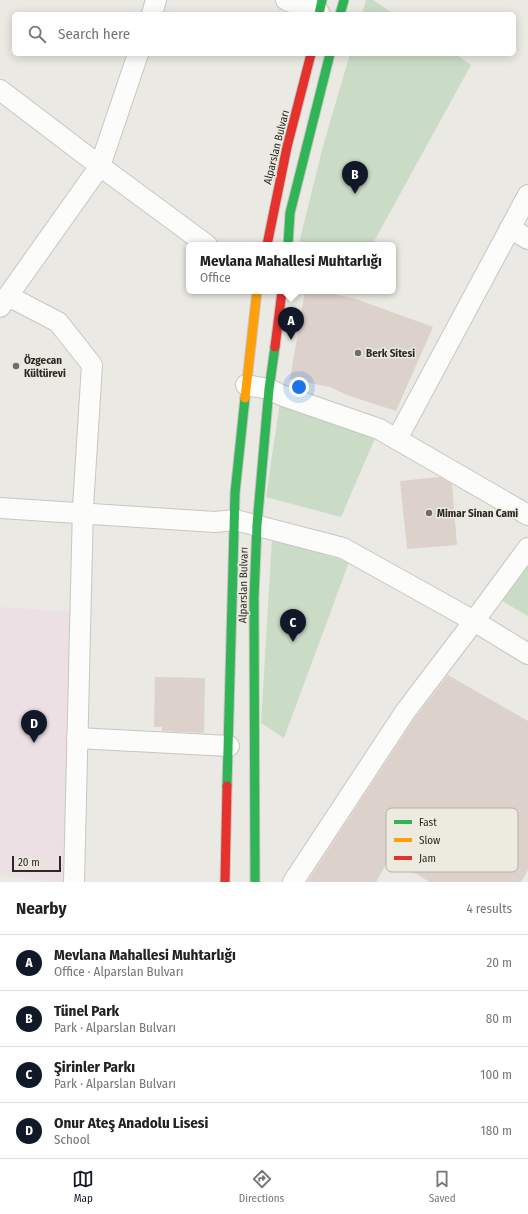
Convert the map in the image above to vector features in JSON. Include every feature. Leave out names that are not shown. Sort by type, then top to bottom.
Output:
[{"type":"main road","points":[[341,12],[344,0]]},
{"type":"main road","name":"Alparslan Bulvarı","points":[[268,242],[287,147],[311,56]]},
{"type":"main road","points":[[288,242],[290,213],[329,56]]},
{"type":"main road","name":"Alparslan Bulvarı","points":[[225,882],[235,493],[257,294]]},
{"type":"main road","name":"Alparslan Bulvarı","points":[[255,882],[254,598],[257,525],[269,389],[282,294]]},
{"type":"street","points":[[153,12],[156,0]]},
{"type":"street","points":[[286,0],[320,9]]},
{"type":"street","points":[[74,882],[83,514],[92,365],[58,322],[4,302],[100,166],[137,56]]},
{"type":"street","points":[[0,90],[203,242]]},
{"type":"street","points":[[397,440],[528,195]]},
{"type":"street","points":[[510,228],[528,240]]},
{"type":"street","points":[[246,385],[269,389],[281,395],[379,428],[397,440],[528,515]]},
{"type":"street","points":[[0,508],[215,522],[235,520],[344,548],[528,654]]},
{"type":"street","points":[[293,882],[405,712],[528,548]]},
{"type":"street","points":[[77,738],[229,746]]},
{"type":"shaded area","points":[[0,607],[72,612],[63,882],[46,882],[0,875]]},
{"type":"green space","points":[[366,0],[373,0],[391,12],[363,12]]},
{"type":"green space","points":[[349,56],[458,56],[471,65],[374,242],[299,242],[323,146]]},
{"type":"green space","points":[[281,395],[379,429],[341,517],[266,497]]},
{"type":"green space","points":[[272,539],[349,562],[284,738],[261,723]]},
{"type":"green space","points":[[528,552],[528,616],[497,598]]},
{"type":"building","name":"Berk Sitesi","points":[[304,294],[333,294],[356,299],[433,327],[396,411],[347,395],[330,387],[290,379]]},
{"type":"building","name":"Mimar Sinan Cami","points":[[440,477],[452,484],[457,545],[407,549],[400,481]]},
{"type":"building","points":[[448,675],[528,721],[528,870],[521,882],[429,882],[413,872],[518,872],[518,808],[386,808],[386,864],[376,882],[307,882],[414,719]]},
{"type":"building","points":[[155,677],[205,678],[204,733],[162,731],[162,727],[154,727]]},
{"type":"traffic: fast","points":[[319,12],[322,0]]},
{"type":"traffic: fast","points":[[341,12],[344,0]]},
{"type":"traffic: fast","points":[[288,242],[290,213],[329,56]]},
{"type":"traffic: fast","points":[[255,882],[254,598],[257,525],[269,389],[275,347]]},
{"type":"traffic: fast","points":[[227,786],[235,493],[245,398]]},
{"type":"traffic: slow","points":[[245,398],[257,294]]},
{"type":"traffic: jam","points":[[268,242],[287,147],[310,56]]},
{"type":"traffic: jam","points":[[275,347],[282,294]]},
{"type":"traffic: jam","points":[[225,882],[227,786]]},
{"type":"place","name":"Tünel Park","points":[[355,194]]},
{"type":"place","name":"Mevlana Mahallesi Muhtarlığı","points":[[291,340]]},
{"type":"place","name":"Berk Sitesi","points":[[358,353]]},
{"type":"place","name":"Özgecan Kültürevi","points":[[16,366]]},
{"type":"place","name":"Mimar Sinan Cami","points":[[429,513]]},
{"type":"place","name":"Şirinler Parkı","points":[[293,642]]},
{"type":"place","name":"Onur Ateş Anadolu Lisesi","points":[[34,743]]}]
